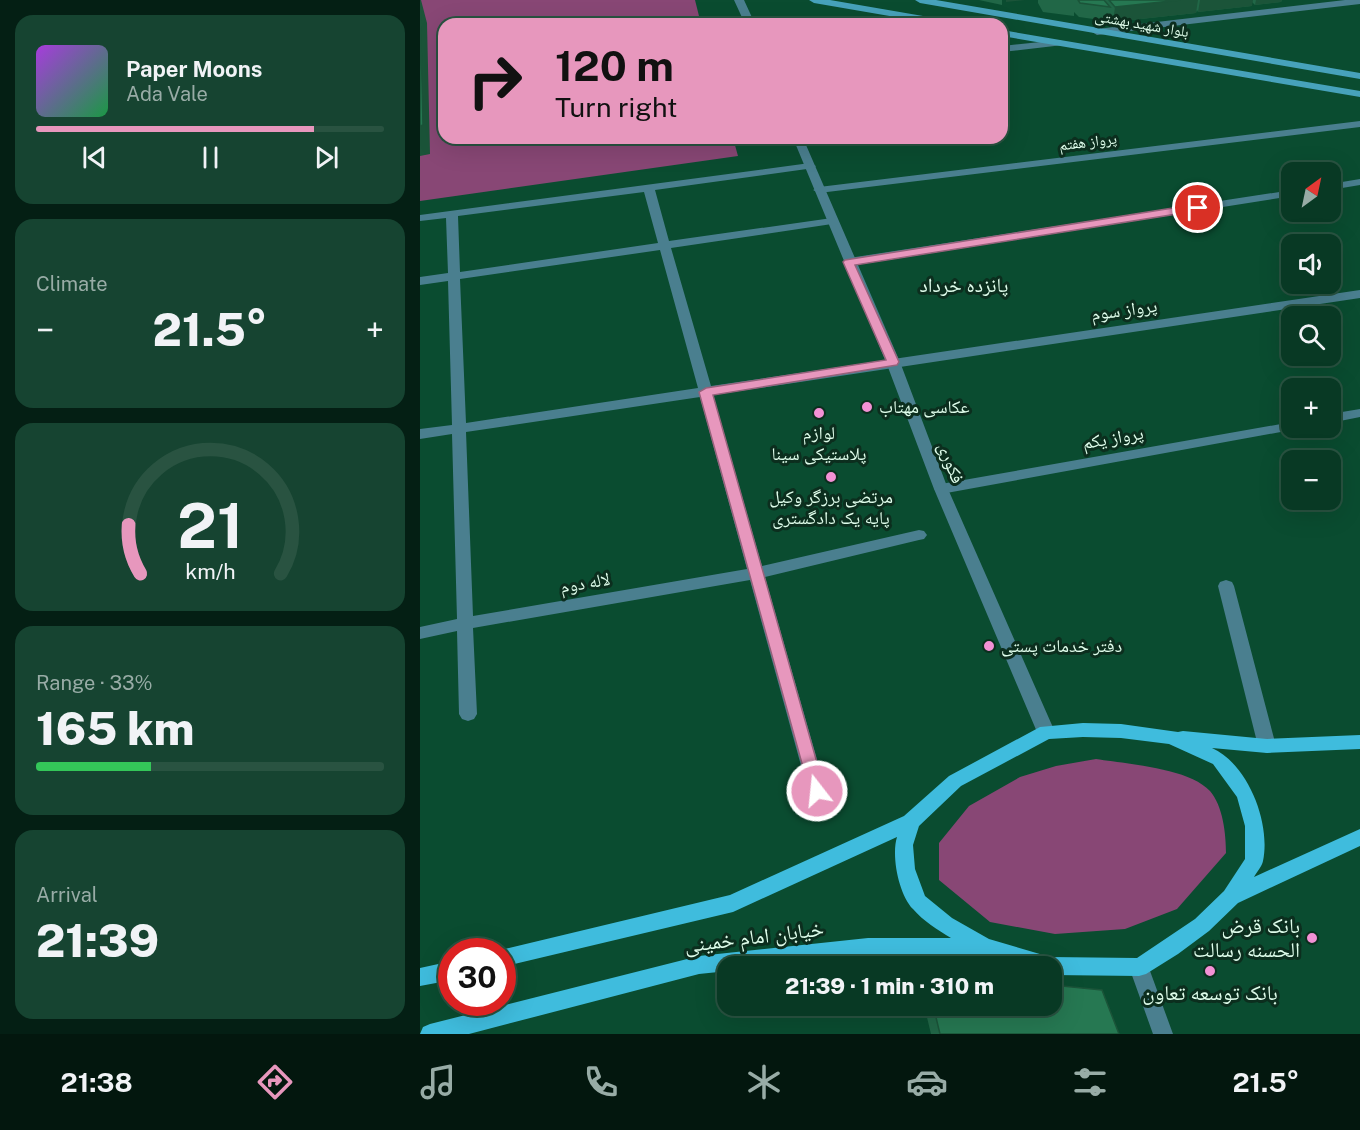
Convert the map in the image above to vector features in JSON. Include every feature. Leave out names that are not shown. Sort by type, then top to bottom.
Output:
[{"type":"main road","points":[[814,0],[918,18]]},
{"type":"main road","name":"بلوار شهید بهشتی","points":[[920,0],[1360,76]]},
{"type":"main road","name":"بلوار شهید بهشتی","points":[[1008,34],[1360,94]]},
{"type":"main road","points":[[1046,732],[1121,731],[1267,746],[1360,742]]},
{"type":"main road","name":"خیابان امام خمینی","points":[[516,955],[733,903],[911,822],[955,781],[1046,732]]},
{"type":"main road","points":[[1062,966],[1139,967],[1194,931],[1231,897],[1254,861],[1254,826],[1245,794],[1219,759],[1171,737]]},
{"type":"main road","points":[[911,822],[904,845],[905,869],[918,902],[945,924],[984,946],[1017,956]]},
{"type":"main road","points":[[1231,897],[1360,837]]},
{"type":"main road","name":"خیابان امام خمینی","points":[[430,1034],[699,965],[868,947],[984,946]]},
{"type":"main road","points":[[420,977],[438,973]]},
{"type":"street","points":[[739,0],[747,18]]},
{"type":"street","points":[[1097,32],[1360,1]]},
{"type":"street","points":[[1008,48],[1060,43]]},
{"type":"street","name":"پرواز هفتم","points":[[819,190],[1360,123]]},
{"type":"street","name":"فکوری","points":[[801,144],[893,362],[941,489],[1046,732]]},
{"type":"street","points":[[420,218],[810,166]]},
{"type":"street","points":[[1341,185],[1360,182]]},
{"type":"street","points":[[648,187],[817,791]]},
{"type":"street","points":[[849,262],[1281,195]]},
{"type":"street","points":[[452,213],[468,714]]},
{"type":"street","points":[[420,282],[832,221]]},
{"type":"street","name":"پرواز سوم","points":[[420,434],[1360,294]]},
{"type":"street","points":[[1341,416],[1360,413]]},
{"type":"street","name":"پرواز یکم","points":[[941,489],[1281,428]]},
{"type":"street","name":"لاله دوم","points":[[420,633],[465,623],[756,573],[919,535]]},
{"type":"street","points":[[1226,586],[1267,746]]},
{"type":"street","points":[[1139,967],[1163,1034]]},
{"type":"shaded area","points":[[420,0],[695,0],[700,18],[438,18],[438,144],[735,144],[738,156],[420,201]]},
{"type":"shaded area","points":[[1096,759],[1157,768],[1188,777],[1210,791],[1218,804],[1223,820],[1226,853],[1177,909],[1125,929],[1055,934],[990,922],[939,880],[939,843],[969,806],[1020,777],[1056,766]]},
{"type":"building","points":[[420,0],[423,125],[420,126]]},
{"type":"building","points":[[1078,0],[1104,0],[1110,7],[1080,3]]},
{"type":"building","points":[[1109,0],[1180,0],[1115,7]]},
{"type":"building","points":[[1062,986],[1102,990],[1119,1034],[940,1034],[936,1016],[1062,1016]]},
{"type":"place","name":"عکاسی مهتاب","points":[[867,407]]},
{"type":"place","name":"لوازم پلاستیکی سینا","points":[[819,413]]},
{"type":"place","name":"مرتضی برزگر وکیل پایه یک دادگستری","points":[[831,477]]},
{"type":"place","name":"دفتر خدمات پستی","points":[[989,646]]},
{"type":"place","name":"بانک قرض الحسنه رسالت","points":[[1312,938]]},
{"type":"place","name":"بانک توسعه تعاون","points":[[1210,971]]},
{"type":"district","name":"پانزده خرداد","points":[[964,285]]},
{"type":"route","points":[[817,791],[706,392],[893,362],[849,262],[1198,208]]}]
